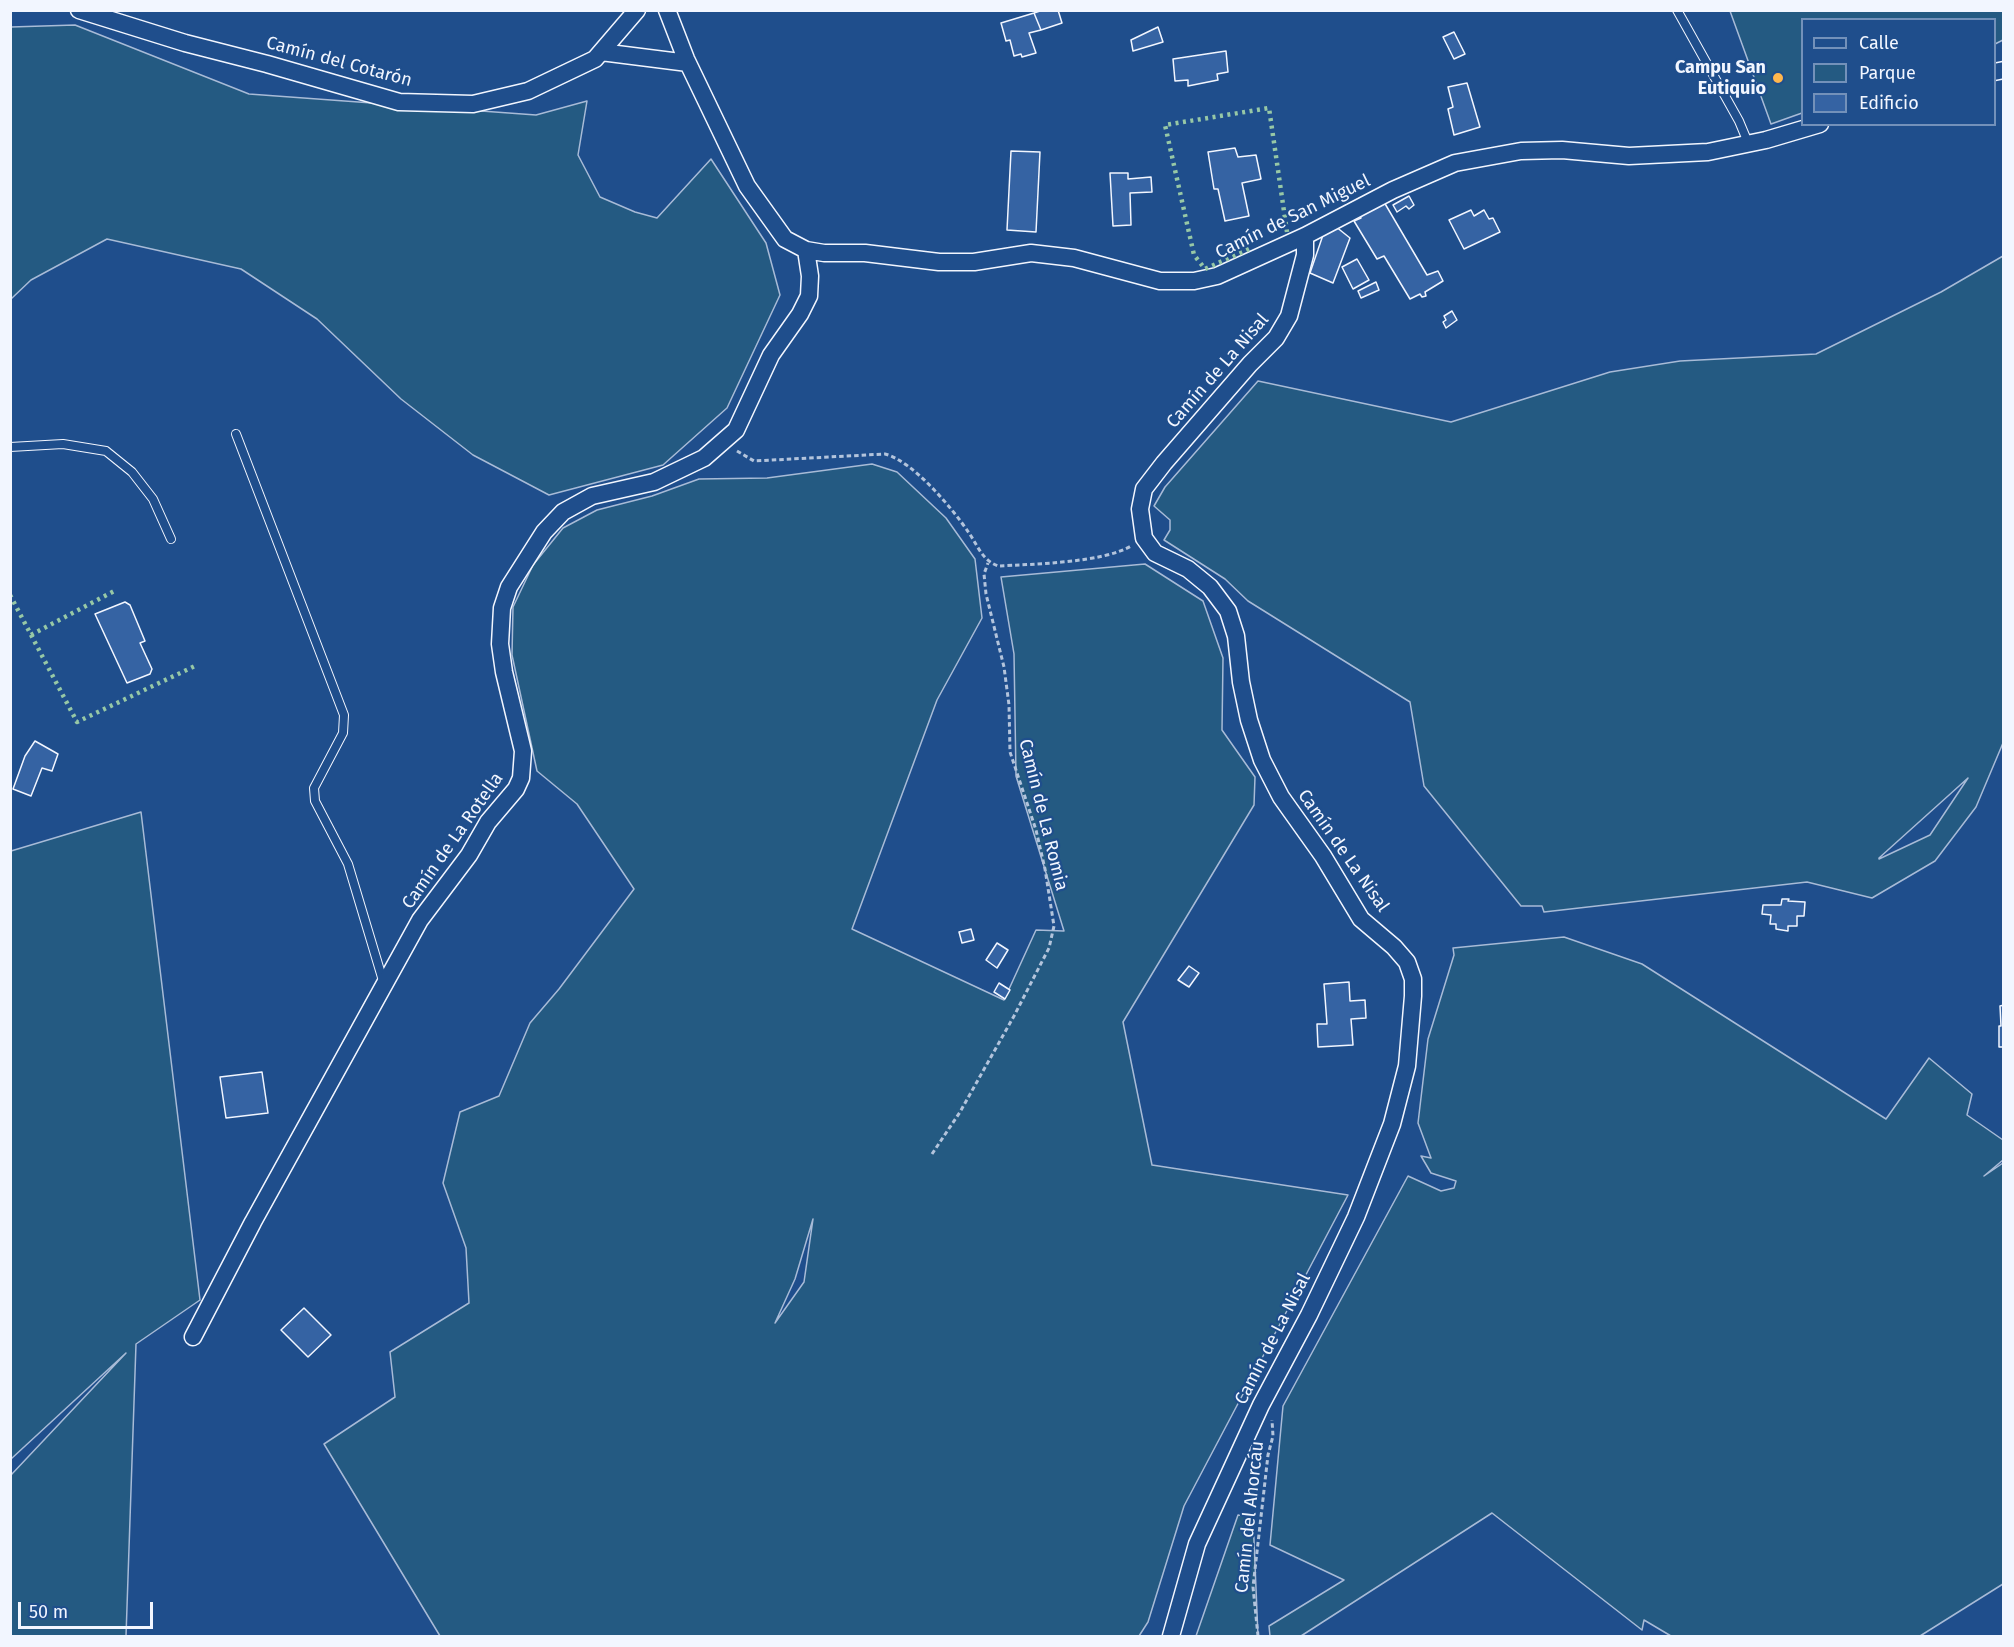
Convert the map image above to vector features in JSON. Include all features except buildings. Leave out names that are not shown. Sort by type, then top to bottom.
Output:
[{"type":"street","name":"Camín del Cotarón","points":[[79,10],[185,43],[399,102],[473,104],[528,91],[595,59],[637,10]]},
{"type":"street","name":"Camín de San Miguel","points":[[668,10],[688,63],[747,186],[785,239],[806,250],[824,253],[865,253],[939,262],[974,262],[1031,253],[1074,258],[1160,280],[1194,281],[1217,276],[1305,237],[1393,190],[1455,163],[1521,151],[1562,150],[1629,156],[1708,152],[1749,145],[1813,126]]},
{"type":"street","points":[[601,52],[688,63]]},
{"type":"street","name":"Camín de La Nisal","points":[[1171,1636],[1197,1544],[1261,1405],[1309,1315],[1356,1216],[1392,1124],[1407,1066],[1413,979],[1407,962],[1394,947],[1361,919],[1323,856],[1281,797],[1262,760],[1249,720],[1240,682],[1236,636],[1228,611],[1210,587],[1188,569],[1155,553],[1144,537],[1140,509],[1144,489],[1164,463],[1250,364],[1276,338],[1289,316],[1305,255],[1305,237]]},
{"type":"street","name":"Camín de La Rotella","points":[[193,1337],[252,1222],[420,920],[469,855],[488,822],[516,789],[521,778],[523,751],[504,672],[500,644],[499,624],[509,587],[544,532],[563,512],[592,496],[654,482],[704,458],[736,430],[771,355],[800,314],[809,296],[810,276],[806,250]]},
{"type":"lane","points":[[1677,10],[1739,121],[1749,145]]},
{"type":"lane","points":[[236,434],[344,715],[343,733],[314,788],[315,801],[348,864],[384,985]]},
{"type":"lane","points":[[10,447],[63,444],[106,451],[132,472],[153,499],[171,539]]},
{"type":"path","points":[[722,443],[754,461],[885,454],[896,457],[909,466],[946,504],[969,532],[988,562],[998,566],[1081,560],[1125,550],[1144,537]]},
{"type":"path","name":"Camín de La Romia","points":[[933,1154],[960,1112],[1014,1016],[1049,948],[1054,926],[1036,830],[1016,776],[1010,752],[1009,705],[1004,667],[985,584],[984,574],[988,562]]},
{"type":"path","name":"Camín del Ahorcáu","points":[[1258,1636],[1253,1587],[1268,1455],[1274,1425],[1271,1414],[1261,1405]]},
{"type":"green space","name":"Campu San Eutiquio","points":[[1730,11],[2003,11],[2003,40],[1996,44],[1996,18],[1801,18],[1801,113],[1771,124]]},
{"type":"green space","points":[[75,25],[249,94],[536,115],[587,101],[578,155],[600,197],[635,212],[657,218],[711,159],[766,243],[780,295],[727,408],[663,465],[549,495],[473,455],[401,399],[317,319],[241,269],[107,239],[31,280],[11,299],[11,27]]},
{"type":"green space","points":[[2003,256],[2003,743],[1976,807],[1935,861],[1872,898],[1807,882],[1544,912],[1542,906],[1521,906],[1424,786],[1410,702],[1248,601],[1225,579],[1164,540],[1170,530],[1170,520],[1154,506],[1165,487],[1258,381],[1451,422],[1610,372],[1680,361],[1816,354],[1941,292]],"holes":[[[1968,778],[1930,835],[1879,859]]]},
{"type":"green space","points":[[872,464],[897,472],[946,518],[975,559],[982,618],[937,700],[852,929],[1004,1000],[1036,930],[1064,931],[1016,776],[1014,654],[1001,577],[1145,564],[1203,601],[1223,658],[1222,730],[1255,777],[1254,805],[1123,1022],[1152,1165],[1348,1195],[1184,1506],[1148,1622],[1139,1636],[440,1636],[324,1444],[395,1397],[390,1352],[469,1303],[466,1248],[443,1183],[460,1112],[499,1096],[530,1023],[559,989],[634,889],[577,804],[537,771],[512,655],[513,607],[533,565],[563,528],[597,510],[652,496],[699,479],[767,478]],"holes":[[[813,1219],[804,1282],[775,1323],[795,1279]]]},
{"type":"green space","points":[[141,812],[200,1300],[136,1344],[126,1636],[11,1636],[11,1475],[126,1353],[11,1459],[11,851]]},
{"type":"green space","points":[[1564,937],[1642,964],[1886,1119],[1929,1058],[1972,1094],[1967,1115],[2003,1140],[2003,1160],[1984,1176],[2003,1163],[2003,1584],[1920,1636],[1671,1636],[1644,1620],[1642,1630],[1492,1513],[1301,1636],[1270,1636],[1269,1626],[1344,1580],[1270,1545],[1283,1406],[1408,1176],[1441,1191],[1454,1188],[1456,1181],[1431,1173],[1421,1156],[1431,1158],[1418,1123],[1428,1039],[1454,955],[1453,948]]},
{"type":"green space","points":[[1238,1515],[1253,1517],[1258,1636],[1196,1636]]},
{"type":"hedge","points":[[1249,249],[1205,269],[1194,255],[1165,125],[1269,108],[1287,232]]},
{"type":"hedge","points":[[31,635],[116,590]]},
{"type":"hedge","points":[[10,595],[77,722],[197,665]]},
{"type":"place","name":"Campu San Eutiquio","points":[[1778,78]]}]
